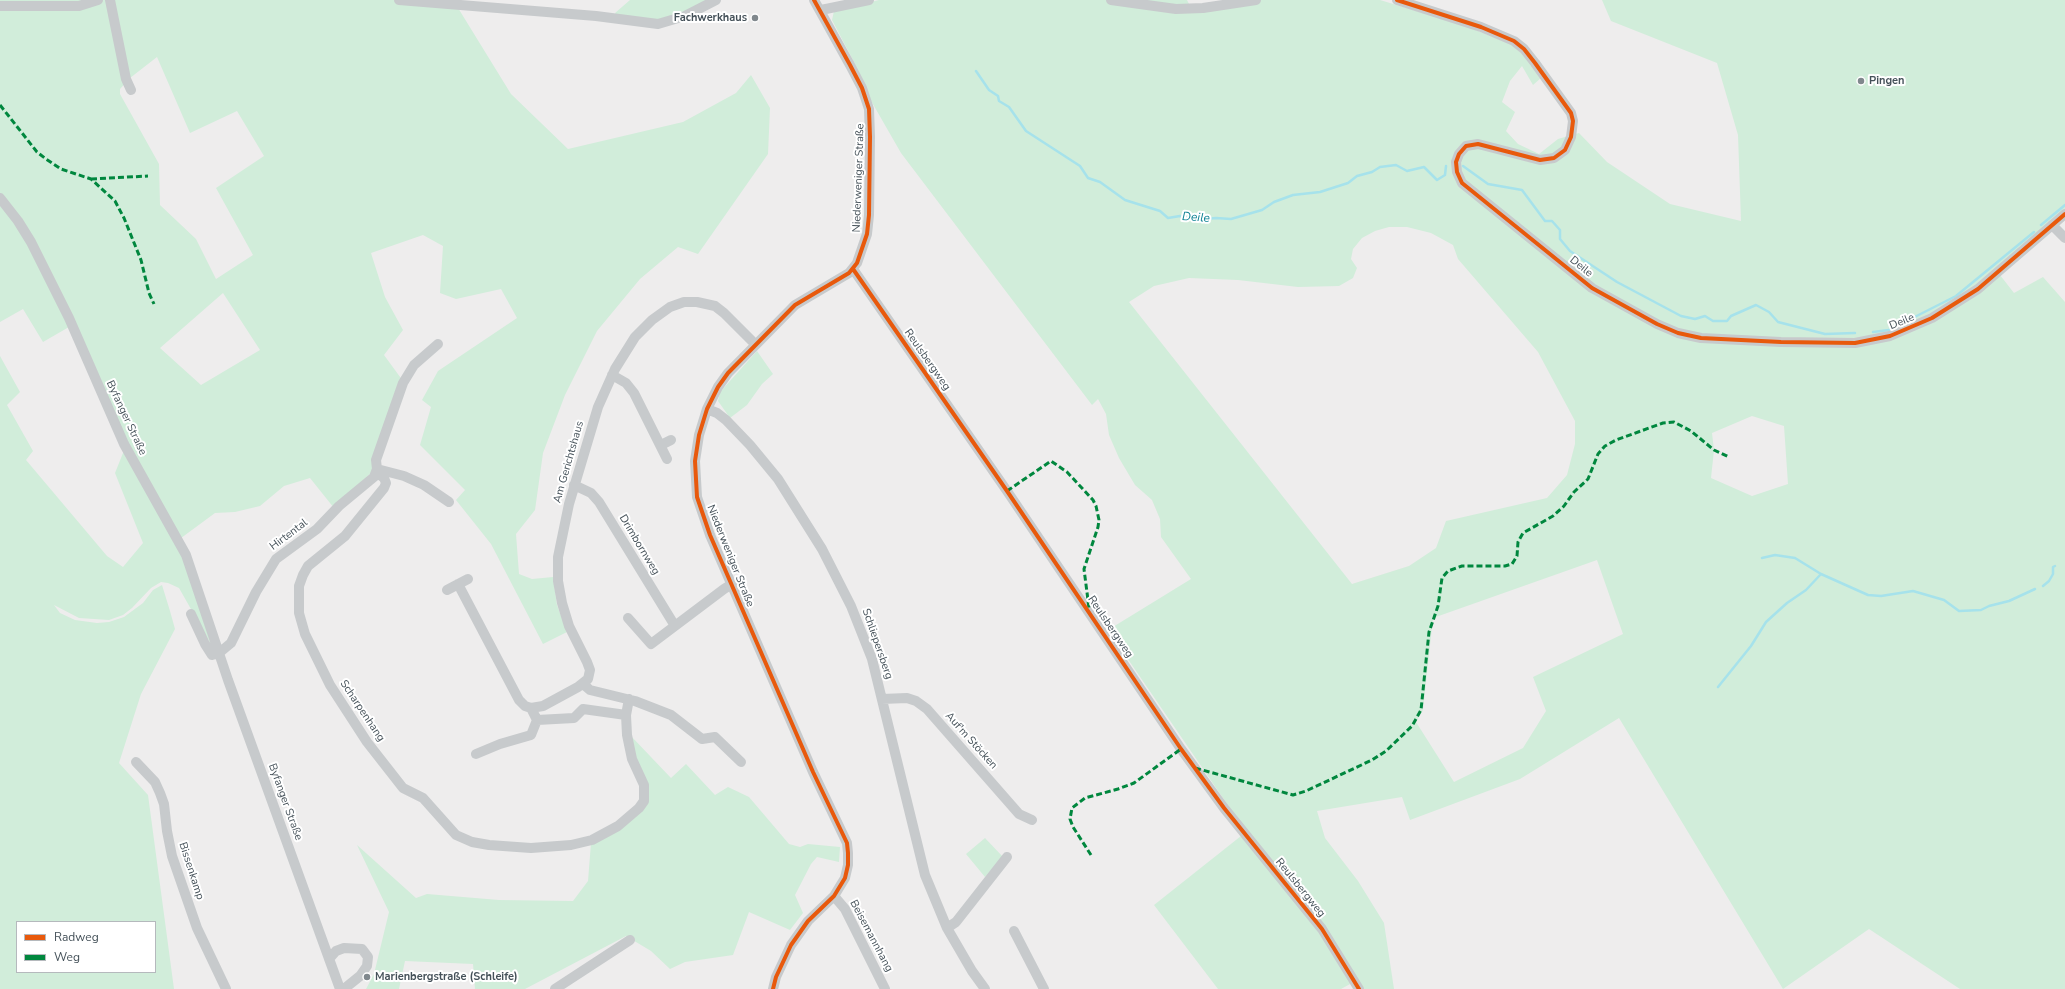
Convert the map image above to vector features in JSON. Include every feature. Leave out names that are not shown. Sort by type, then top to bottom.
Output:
[{"type":"street","points":[[110,0],[125,75],[131,90]]},
{"type":"street","points":[[399,0],[596,16],[658,24],[685,16],[716,0]]},
{"type":"street","name":"Niederweniger Straße","points":[[773,989],[786,955],[798,935],[834,896],[848,869],[847,843],[813,772],[710,535],[697,497],[695,461],[699,435],[707,410],[725,377],[755,344],[802,300],[845,277],[853,269],[864,244],[869,215],[870,117],[862,88],[821,10],[814,0]]},
{"type":"street","points":[[821,10],[869,0]]},
{"type":"street","points":[[1111,0],[1176,9],[1203,8],[1256,0]]},
{"type":"street","name":"Deile","points":[[1397,0],[1481,27],[1514,41],[1535,62],[1571,113],[1573,121],[1571,137],[1565,150],[1554,158],[1540,160],[1478,144],[1466,146],[1459,154],[1456,162],[1457,172],[1462,184],[1592,288],[1657,324],[1678,333],[1702,338],[1781,342],[1855,343],[1890,336],[1932,318],[1967,296],[1994,275],[2065,214]]},
{"type":"street","points":[[0,6],[79,6],[94,1]]},
{"type":"street","name":"Byfanger Straße","points":[[0,198],[18,221],[31,242],[69,318],[124,444],[186,556],[219,653],[340,989]]},
{"type":"street","points":[[2052,225],[2065,238]]},
{"type":"street","name":"Reulsbergweg","points":[[853,269],[1011,497],[1181,749],[1224,808],[1322,929],[1359,989]]},
{"type":"street","name":"Am Gerichtshaus","points":[[583,684],[588,678],[590,670],[566,619],[558,581],[558,557],[574,485],[595,414],[612,375],[635,338],[670,307],[684,302],[697,302],[714,306],[724,312],[755,344]]},
{"type":"street","points":[[438,344],[414,365],[403,383],[376,460],[376,470],[404,476],[424,485],[449,502]]},
{"type":"street","points":[[612,375],[626,383],[632,389],[667,459]]},
{"type":"street","name":"Schliepersberg","points":[[707,410],[722,416],[750,445],[778,479],[822,549],[862,632],[882,699],[904,796],[925,875],[947,928],[972,971],[985,989]]},
{"type":"street","points":[[661,445],[671,440]]},
{"type":"street","name":"Hirtental","points":[[219,653],[234,640],[256,592],[276,558],[317,529],[339,506],[374,477],[376,470]]},
{"type":"street","name":"Scharpenhang","points":[[376,470],[384,478],[386,483],[384,488],[345,536],[308,566],[299,586],[299,613],[303,629],[330,685],[367,742],[403,788],[423,798],[456,835],[472,842],[489,845],[531,848],[571,845],[592,840],[618,826],[639,808],[644,801],[644,785],[630,752],[626,716]]},
{"type":"street","name":"Drimbornweg","points":[[574,485],[591,493],[599,502],[675,626]]},
{"type":"street","points":[[448,590],[468,579]]},
{"type":"street","points":[[458,584],[520,700],[525,706],[531,708],[543,706],[583,684],[590,690],[629,699],[671,715],[702,739],[715,737],[741,762]]},
{"type":"street","name":"Niederweniger Straße","points":[[628,618],[651,644],[732,584]]},
{"type":"street","points":[[191,614],[212,655],[219,653]]},
{"type":"street","name":"Auf'm Stöcken","points":[[882,699],[907,698],[916,701],[927,710],[1019,814],[1032,820]]},
{"type":"street","points":[[537,720],[574,718],[583,709],[626,716],[629,699]]},
{"type":"street","points":[[476,754],[500,744],[531,735],[537,720],[531,708]]},
{"type":"street","name":"Bissenkamp","points":[[136,762],[155,782],[160,793],[164,804],[172,856],[197,928],[226,989]]},
{"type":"street","points":[[947,928],[956,922],[1007,858]]},
{"type":"street","name":"Beisemannhang","points":[[834,896],[845,909],[885,989]]},
{"type":"street","points":[[1014,931],[1044,989]]},
{"type":"street","points":[[555,989],[606,958],[630,940]]},
{"type":"street","points":[[330,959],[336,951],[344,948],[362,949],[368,957],[367,966],[360,976],[344,989]]},
{"type":"green space","points":[[0,0],[423,0],[455,3],[511,94],[568,149],[683,122],[736,93],[751,75],[770,108],[768,154],[698,254],[678,247],[640,279],[597,331],[565,395],[543,453],[535,510],[516,534],[519,574],[532,579],[553,577],[557,605],[567,632],[543,644],[491,544],[456,500],[465,490],[420,445],[431,407],[422,400],[438,371],[517,318],[501,289],[456,299],[440,293],[443,246],[423,235],[371,253],[385,297],[403,330],[384,355],[403,381],[376,468],[334,508],[310,478],[284,486],[260,506],[235,512],[215,513],[177,541],[212,646],[179,588],[168,583],[161,582],[151,588],[132,608],[123,615],[109,620],[79,618],[54,605],[60,613],[75,620],[97,623],[109,622],[124,617],[143,603],[153,590],[162,585],[175,629],[141,694],[119,763],[148,795],[174,989],[0,989],[0,356],[20,392],[7,405],[33,451],[26,460],[107,556],[123,567],[143,543],[115,473],[125,448],[69,327],[43,342],[23,309],[0,322]],"holes":[[[157,57],[190,133],[237,111],[264,156],[216,188],[253,255],[216,279],[196,239],[160,205],[159,164],[120,94],[120,89],[130,78]],[[223,293],[260,350],[201,385],[160,348]]]},
{"type":"green space","points":[[630,0],[715,0],[664,22],[616,18],[615,13]]},
{"type":"green space","points":[[879,0],[1187,0],[1191,8],[1260,0],[1380,0],[1463,25],[1513,45],[1525,57],[1541,78],[1533,85],[1522,66],[1510,81],[1502,102],[1515,112],[1506,131],[1518,144],[1539,154],[1558,139],[1579,133],[1607,162],[1670,204],[1741,221],[1738,135],[1717,63],[1611,21],[1602,0],[2065,0],[2065,209],[2000,275],[2014,293],[2043,277],[2065,302],[2065,989],[1960,989],[1869,929],[1783,989],[1619,718],[1520,779],[1410,820],[1402,797],[1317,811],[1325,838],[1358,881],[1384,923],[1394,989],[1361,989],[1238,820],[1108,630],[1191,579],[1161,537],[1160,519],[1152,500],[1135,485],[1119,458],[1109,435],[1106,414],[1098,399],[1092,405],[901,153],[870,99],[854,62],[832,20],[834,11]],"holes":[[[1389,227],[1407,227],[1431,233],[1453,245],[1458,259],[1538,352],[1575,421],[1575,444],[1567,475],[1547,498],[1446,521],[1436,548],[1409,566],[1352,584],[1129,302],[1154,286],[1189,278],[1238,280],[1298,287],[1339,286],[1353,278],[1357,268],[1351,259],[1353,249],[1362,238],[1375,231]],[[1752,416],[1784,426],[1788,484],[1752,496],[1711,478],[1714,450],[1712,433]],[[1597,560],[1623,634],[1533,677],[1546,711],[1523,748],[1454,782],[1416,722],[1423,710],[1433,618]]]},
{"type":"green space","points":[[757,351],[773,374],[762,384],[747,405],[730,418],[718,401],[720,392]]},
{"type":"green space","points":[[630,735],[671,778],[686,764],[715,795],[728,787],[749,797],[789,844],[800,847],[808,844],[840,847],[839,862],[817,857],[811,864],[795,895],[803,913],[790,930],[749,912],[733,955],[685,962],[670,969],[651,951],[626,936],[525,989],[475,989],[473,964],[405,961],[399,989],[366,989],[374,974],[389,912],[357,845],[416,898],[427,894],[499,900],[573,901],[588,881],[591,843],[646,802]]},
{"type":"green space","points":[[1241,836],[1317,928],[1352,983],[1341,989],[1218,989],[1154,905]]},
{"type":"green space","points":[[985,838],[1003,857],[985,877],[966,854]]},
{"type":"waterway","name":"Deile","points":[[976,71],[989,90],[998,96],[999,101],[1009,107],[1026,131],[1080,166],[1088,178],[1100,182],[1125,200],[1160,211],[1168,218],[1180,216],[1196,220],[1216,218],[1231,219],[1262,210],[1274,202],[1293,195],[1320,192],[1348,183],[1357,176],[1372,172],[1380,167],[1396,165],[1407,171],[1424,167],[1437,180],[1445,175],[1446,166]]},
{"type":"waterway","name":"Deile","points":[[1463,166],[1488,184],[1522,190],[1545,221],[1552,221],[1560,230],[1560,239],[1570,251],[1617,282],[1681,316],[1695,319],[1705,316],[1713,321],[1727,321],[1731,316],[1756,305],[1769,312],[1778,322],[1825,334],[1855,333]]},
{"type":"waterway","name":"Deile","points":[[2041,225],[2065,205]]},
{"type":"waterway","name":"Deile","points":[[1873,332],[1889,330],[1956,296],[2034,232]]},
{"type":"waterway","points":[[1762,558],[1775,555],[1795,558],[1821,574],[1868,595],[1881,596],[1913,591],[1944,600],[1959,611],[1981,610],[1989,606],[2009,601],[2035,589]]},
{"type":"waterway","points":[[2043,586],[2049,581],[2053,574],[2053,567],[2055,566]]},
{"type":"waterway","points":[[1718,687],[1751,646],[1766,622],[1787,603],[1806,590],[1821,574]]},
{"type":"marked path","points":[[0,105],[37,152],[61,169],[91,179],[115,201],[124,218],[141,260],[149,293],[154,304]]},
{"type":"marked path","points":[[91,179],[148,176]]},
{"type":"marked path","points":[[1195,768],[1293,795],[1306,791],[1372,760],[1386,751],[1412,726],[1421,710],[1429,632],[1438,606],[1442,578],[1448,571],[1462,566],[1505,566],[1512,564],[1517,556],[1518,542],[1523,533],[1553,516],[1564,506],[1574,492],[1588,479],[1598,454],[1605,446],[1616,440],[1663,423],[1674,422],[1691,431],[1714,450],[1729,457]]},
{"type":"marked path","points":[[1007,491],[1051,461],[1067,472],[1093,500],[1099,520],[1084,569],[1089,608]]},
{"type":"marked path","points":[[1091,855],[1073,827],[1070,819],[1072,808],[1085,798],[1134,783],[1181,749]]},
{"type":"cycle path","points":[[773,989],[776,977],[791,945],[808,921],[834,896],[845,878],[848,865],[847,843],[813,772],[710,535],[697,497],[695,461],[699,435],[707,409],[718,387],[728,373],[795,305],[849,273],[857,263],[867,234],[869,215],[869,109],[862,88],[814,0]]},
{"type":"cycle path","points":[[1397,0],[1481,27],[1514,41],[1524,49],[1571,113],[1573,121],[1571,137],[1565,150],[1554,158],[1540,160],[1478,144],[1466,146],[1459,154],[1456,162],[1457,172],[1462,183],[1592,288],[1657,324],[1678,333],[1701,338],[1781,342],[1855,343],[1890,336],[1932,318],[1978,289],[2065,214]]},
{"type":"cycle path","points":[[853,269],[1007,491],[1181,749],[1224,808],[1322,929],[1359,989]]},
{"type":"place","name":"Fachwerkhaus","points":[[755,18]]},
{"type":"place","name":"Pingen","points":[[1861,81]]},
{"type":"place","name":"Marienbergstraße (Schleife)","points":[[367,977]]}]
